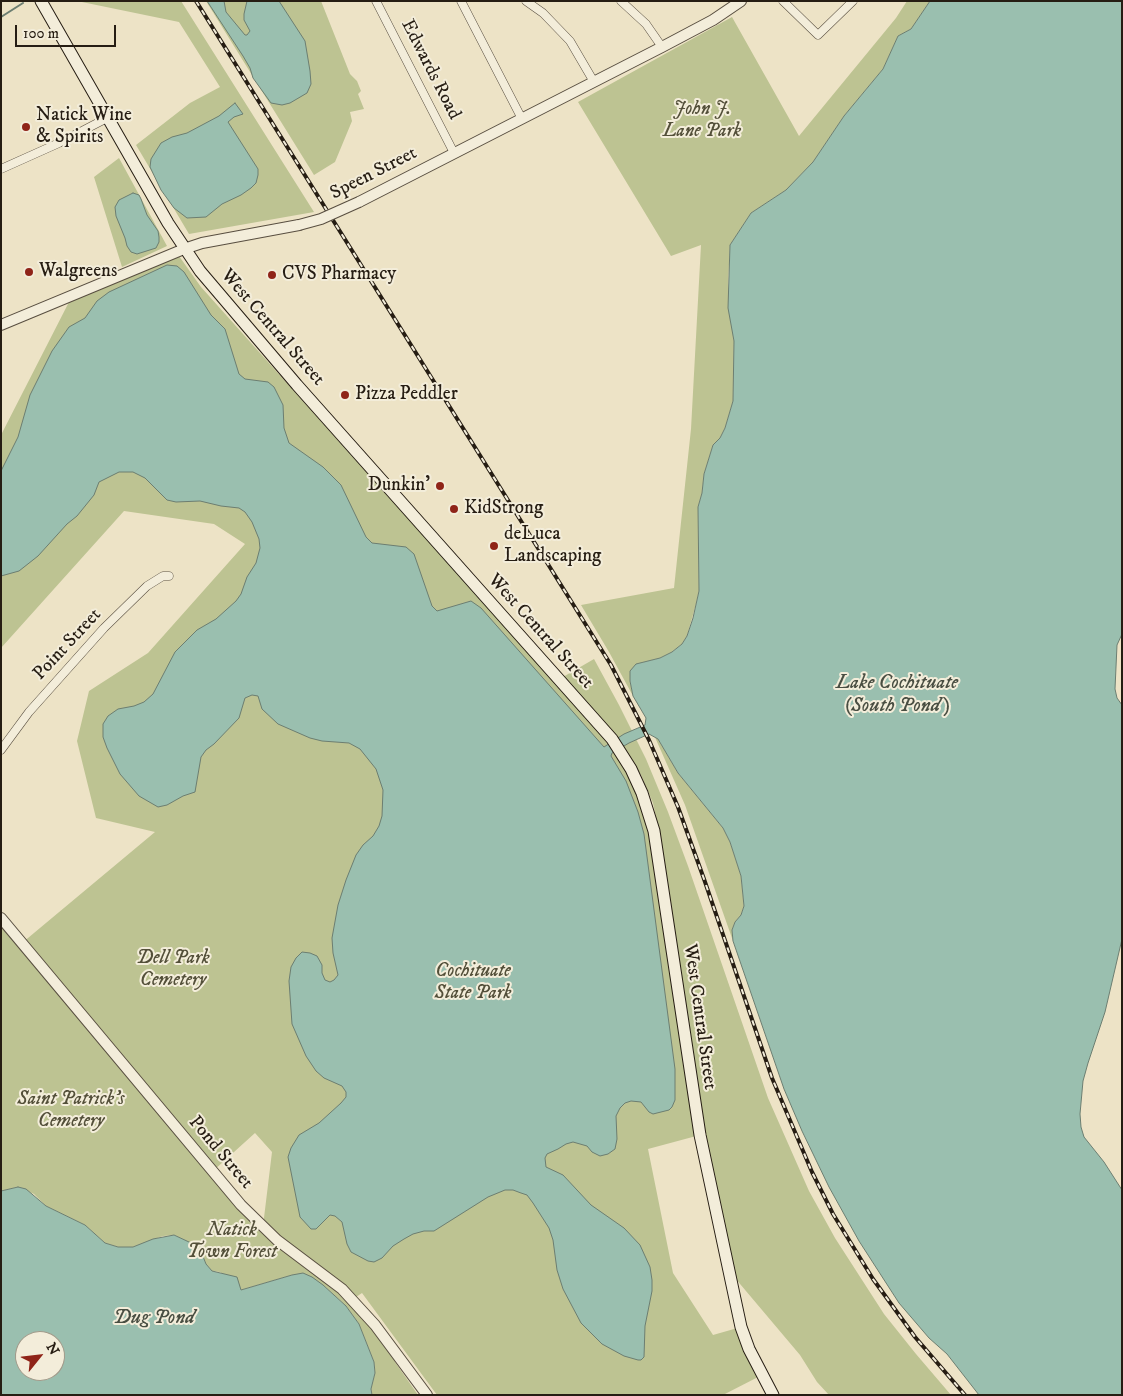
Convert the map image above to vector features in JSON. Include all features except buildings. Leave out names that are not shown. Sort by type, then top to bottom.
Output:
[{"type":"main road","name":"West Central Street","points":[[41,1],[164,217],[218,294],[612,739],[640,787],[654,831],[700,1135],[741,1327],[773,1395]]},
{"type":"street","name":"Edwards Road","points":[[376,1],[454,153]]},
{"type":"street","points":[[461,1],[522,119]]},
{"type":"street","points":[[526,1],[543,13],[570,41],[594,82]]},
{"type":"street","points":[[621,1],[646,24],[662,47]]},
{"type":"street","name":"Speen Street","points":[[1,325],[184,248],[299,225],[332,215],[662,47],[717,17],[741,1]]},
{"type":"street","points":[[783,1],[818,35],[853,1]]},
{"type":"street","points":[[1,169],[71,137],[108,117]]},
{"type":"street","name":"Point Street","points":[[1,750],[34,706],[104,628],[147,586],[162,576],[169,576]]},
{"type":"street","name":"Pond Street","points":[[1,918],[241,1204],[277,1240],[342,1289],[369,1318],[427,1395]]},
{"type":"green space","points":[[77,1],[181,1],[314,212],[189,234],[136,145],[190,103],[220,87],[179,22]]},
{"type":"green space","points":[[206,1],[321,1],[350,74],[357,81],[361,91],[358,94],[364,109],[350,112],[352,121],[335,162],[314,175]]},
{"type":"green space","name":"John J. Lane Park","points":[[907,1],[930,1],[911,29],[898,36],[883,69],[844,116],[813,162],[786,190],[751,213],[730,245],[728,284],[734,341],[733,401],[725,428],[720,438],[713,445],[704,474],[698,507],[699,591],[687,636],[682,644],[660,658],[637,664],[630,681],[633,696],[581,605],[674,588],[691,429],[701,245],[671,256],[578,102],[732,17],[799,136],[896,18]]},
{"type":"green space","points":[[119,158],[167,246],[122,267],[94,177]]},
{"type":"green space","name":"Cochituate State Park","points":[[179,256],[201,287],[580,711],[617,747],[642,793],[700,1135],[648,1149],[673,1273],[713,1335],[741,1327],[762,1375],[723,1395],[437,1395],[362,1293],[353,1299],[400,1359],[395,1362],[418,1395],[372,1395],[371,1389],[375,1373],[374,1362],[359,1324],[346,1306],[323,1285],[292,1275],[241,1290],[220,1272],[212,1271],[206,1264],[200,1249],[174,1235],[163,1236],[133,1247],[118,1247],[105,1243],[85,1225],[46,1206],[34,1194],[18,1187],[1,1191],[1,918],[22,943],[155,832],[96,818],[77,741],[89,691],[148,653],[245,544],[214,524],[124,511],[1,648],[1,435],[69,302]],"holes":[[[255,1133],[272,1152],[263,1226],[213,1171]]]},
{"type":"green space","points":[[594,659],[646,759],[668,812],[768,1098],[809,1191],[835,1238],[884,1314],[951,1395],[829,1395],[817,1382],[800,1355],[735,1278],[703,1121],[662,846],[653,803],[641,775],[609,727],[563,677]]},
{"type":"green space","points":[[654,735],[678,773],[723,828],[730,842],[741,876],[744,906],[732,930],[733,941],[685,805]]},
{"type":"water","points":[[207,1],[224,1],[226,12],[247,35],[250,31],[244,20],[244,14],[247,1],[279,1],[305,41],[311,84],[307,93],[290,103],[282,105],[271,103],[253,78],[243,56]]},
{"type":"water","name":"Lake Cochituate (South Pond)","points":[[930,1],[1122,1],[1122,634],[1117,645],[1115,689],[1117,698],[1122,705],[1122,939],[1105,1012],[1083,1081],[1080,1114],[1084,1137],[1104,1162],[1122,1190],[1122,1395],[979,1395],[947,1354],[929,1338],[899,1303],[859,1241],[829,1187],[784,1089],[733,941],[732,930],[744,906],[741,876],[730,842],[723,828],[678,773],[658,739],[649,734],[629,743],[612,753],[611,756],[626,781],[644,834],[675,1069],[675,1100],[669,1110],[653,1114],[641,1102],[631,1101],[625,1103],[616,1116],[617,1139],[615,1149],[608,1154],[600,1156],[592,1152],[587,1146],[573,1142],[547,1154],[545,1158],[546,1167],[563,1175],[591,1205],[624,1228],[640,1245],[650,1267],[652,1280],[652,1291],[645,1326],[644,1357],[638,1360],[624,1356],[602,1344],[581,1323],[563,1289],[557,1270],[553,1240],[549,1228],[527,1195],[513,1190],[505,1190],[488,1197],[434,1231],[424,1231],[404,1239],[393,1246],[382,1258],[374,1262],[351,1252],[347,1244],[342,1222],[335,1216],[330,1215],[316,1229],[311,1229],[300,1217],[288,1157],[299,1135],[319,1123],[341,1103],[346,1097],[346,1092],[342,1086],[324,1078],[316,1071],[306,1056],[292,1024],[289,981],[291,967],[302,952],[317,956],[322,965],[322,973],[325,980],[330,982],[338,975],[332,938],[338,905],[356,855],[373,836],[382,816],[383,790],[376,769],[360,749],[349,743],[310,738],[278,724],[262,709],[258,696],[252,695],[245,698],[239,718],[201,757],[195,792],[167,805],[158,807],[139,796],[120,774],[103,737],[103,724],[108,716],[118,709],[144,702],[153,694],[175,652],[197,630],[216,619],[236,601],[256,563],[260,548],[259,539],[252,522],[245,512],[239,508],[200,501],[176,502],[167,500],[145,478],[133,472],[119,472],[99,482],[94,495],[77,516],[67,524],[38,556],[19,571],[1,576],[1,471],[18,437],[30,395],[52,351],[69,327],[85,318],[97,301],[109,292],[167,265],[177,266],[184,272],[211,315],[225,329],[239,374],[245,379],[268,382],[274,387],[283,405],[284,428],[289,443],[323,467],[341,485],[366,537],[372,543],[406,547],[414,554],[432,606],[437,611],[471,601],[481,608],[604,747],[624,734],[645,725],[646,718],[633,696],[630,671],[636,664],[660,658],[672,652],[682,644],[687,636],[699,591],[698,507],[704,474],[713,445],[720,438],[725,428],[733,401],[734,341],[728,308],[730,245],[751,213],[786,190],[813,162],[844,116],[883,69],[898,36],[911,29]]},
{"type":"water","points":[[235,103],[243,114],[234,117],[228,122],[258,169],[256,183],[241,195],[222,204],[206,217],[187,218],[174,208],[161,190],[150,167],[151,159],[161,143],[172,137],[187,133],[219,116]]},
{"type":"water","points":[[133,193],[139,195],[147,215],[158,231],[159,237],[156,248],[137,254],[131,252],[127,246],[116,216],[115,207],[119,200]]},
{"type":"water","name":"Dug Pond","points":[[18,1187],[26,1189],[46,1206],[85,1225],[105,1243],[118,1247],[133,1247],[153,1239],[174,1235],[200,1249],[206,1264],[212,1271],[237,1277],[241,1290],[292,1275],[303,1273],[312,1277],[346,1306],[359,1324],[374,1362],[375,1373],[371,1389],[372,1395],[1,1395],[1,1191]]},
{"type":"waterway","points":[[1,17],[23,3]]},
{"type":"railway","points":[[196,1],[611,665],[649,740],[678,807],[772,1078],[812,1172],[833,1214],[873,1279],[915,1337],[965,1395]]},
{"type":"place","name":"Natick Wine & Spirits","points":[[26,127]]},
{"type":"place","name":"Walgreens","points":[[29,272]]},
{"type":"place","name":"CVS Pharmacy","points":[[272,275]]},
{"type":"place","name":"Pizza Peddler","points":[[345,395]]},
{"type":"place","name":"Dunkin'","points":[[440,486]]},
{"type":"place","name":"KidStrong","points":[[454,509]]},
{"type":"place","name":"deLuca Landscaping","points":[[494,546]]},
{"type":"park label","name":"Dell Park Cemetery","points":[[173,970]]},
{"type":"park label","name":"Saint Patrick's Cemetery","points":[[71,1111]]},
{"type":"park label","name":"Natick Town Forest","points":[[232,1242]]}]
